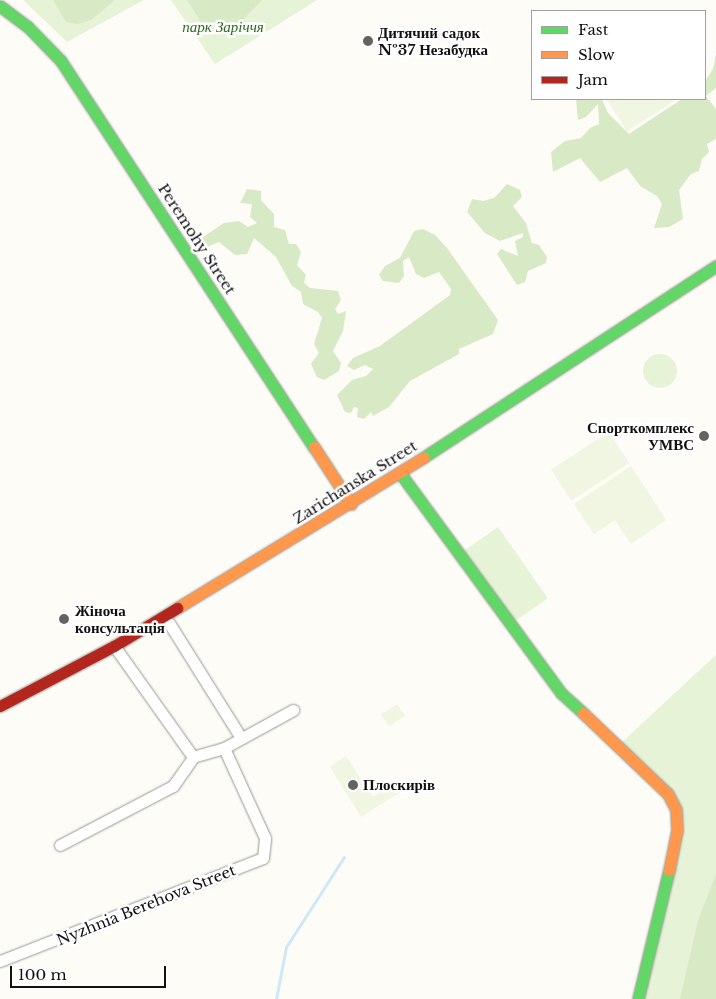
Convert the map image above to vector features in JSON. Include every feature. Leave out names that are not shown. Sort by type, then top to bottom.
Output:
[{"type":"street","name":"Peremohy Street","points":[[0,6],[27,26],[61,61],[351,504]]},
{"type":"street","name":"Zarichanska Street","points":[[0,706],[114,646],[351,504],[716,266]]},
{"type":"street","points":[[400,472],[561,694],[648,772],[673,802],[678,817],[677,830],[638,999]]},
{"type":"street","points":[[169,623],[241,738]]},
{"type":"street","points":[[114,646],[193,757]]},
{"type":"street","points":[[60,845],[173,786],[193,757],[224,748],[293,710]]},
{"type":"street","name":"Nyzhnia Berehova Street","points":[[0,961],[263,858],[266,847],[261,827],[224,748]]},
{"type":"green space","name":"парк Заріччя","points":[[23,0],[144,0],[67,42]]},
{"type":"green space","points":[[53,0],[115,0],[91,20],[78,24],[66,22]]},
{"type":"green space","name":"парк Заріччя","points":[[171,0],[317,0],[215,64]]},
{"type":"green space","points":[[187,0],[262,0],[231,32],[216,31],[201,22]]},
{"type":"green space","points":[[716,54],[716,88],[706,96],[706,80],[713,69]]},
{"type":"green space","points":[[706,96],[716,109],[716,139],[707,144],[709,152],[702,159],[699,171],[691,174],[679,190],[683,219],[669,227],[654,228],[662,204],[657,196],[640,186],[627,168],[600,182],[580,158],[553,172],[551,152],[565,141],[581,138],[590,128],[599,124],[598,104],[586,117],[578,120],[576,100],[602,100],[608,113],[629,134],[680,100],[706,100]]},
{"type":"green space","points":[[607,100],[675,100],[627,131]]},
{"type":"green space","points":[[507,184],[520,190],[522,197],[513,206],[526,223],[532,243],[539,245],[547,257],[546,263],[528,271],[525,282],[517,285],[497,254],[501,249],[518,256],[515,241],[523,237],[523,233],[500,241],[485,233],[467,212],[472,199],[483,201],[494,198]]},
{"type":"green space","points":[[247,189],[261,191],[261,200],[274,214],[274,227],[285,230],[289,244],[296,244],[301,252],[297,265],[306,275],[304,283],[310,288],[338,291],[341,300],[335,309],[338,314],[346,311],[343,331],[333,351],[341,363],[339,371],[324,380],[317,377],[311,364],[319,353],[314,344],[322,318],[318,312],[303,304],[301,292],[292,286],[276,257],[254,238],[247,254],[235,255],[219,242],[207,247],[201,244],[203,237],[224,223],[239,221],[248,227],[257,223],[250,217],[252,204],[240,203]]},
{"type":"green space","points":[[423,229],[435,235],[447,248],[498,320],[493,334],[459,349],[459,354],[410,381],[389,407],[373,416],[371,412],[364,419],[357,417],[358,408],[354,407],[351,413],[345,412],[337,395],[352,380],[366,376],[373,369],[365,365],[354,370],[347,366],[353,358],[380,346],[450,295],[451,289],[439,272],[424,278],[416,274],[409,257],[403,261],[404,276],[399,283],[383,281],[379,275],[385,266],[400,258],[414,231]]},
{"type":"green space","points":[[660,354],[667,355],[672,359],[676,364],[676,378],[672,383],[667,387],[660,388],[653,387],[648,383],[644,378],[643,371],[644,364],[648,359],[653,355]]},
{"type":"green space","points":[[609,432],[629,463],[571,501],[551,470]]},
{"type":"green space","points":[[631,466],[666,520],[631,544],[615,520],[594,534],[574,504]]},
{"type":"green space","points":[[498,527],[548,598],[514,622],[464,551]]},
{"type":"green space","points":[[716,655],[716,999],[643,999],[682,817],[622,742]]},
{"type":"green space","points":[[397,704],[405,716],[389,726],[381,715]]},
{"type":"green space","name":"Плоскирів","points":[[346,756],[373,797],[399,780],[405,789],[361,817],[330,767]]},
{"type":"green space","points":[[716,874],[716,999],[680,999],[698,920]]},
{"type":"waterway","points":[[276,999],[286,947],[344,857]]},
{"type":"traffic: fast","points":[[0,6],[27,26],[61,61],[314,447]]},
{"type":"traffic: fast","points":[[424,457],[716,266]]},
{"type":"traffic: fast","points":[[400,473],[561,693],[583,713]]},
{"type":"traffic: fast","points":[[638,999],[669,870]]},
{"type":"traffic: slow","points":[[314,447],[351,504]]},
{"type":"traffic: slow","points":[[177,608],[424,457]]},
{"type":"traffic: slow","points":[[583,713],[668,794],[676,810],[677,830],[669,870]]},
{"type":"traffic: jam","points":[[0,706],[114,646],[177,608]]},
{"type":"place","name":"Дитячий садок №37 Незабудка","points":[[368,41]]},
{"type":"place","name":"Спорткомплекс УМВС","points":[[704,436]]},
{"type":"place","name":"Жіноча консультація","points":[[64,619]]},
{"type":"place","name":"Плоскирів","points":[[353,785]]}]
